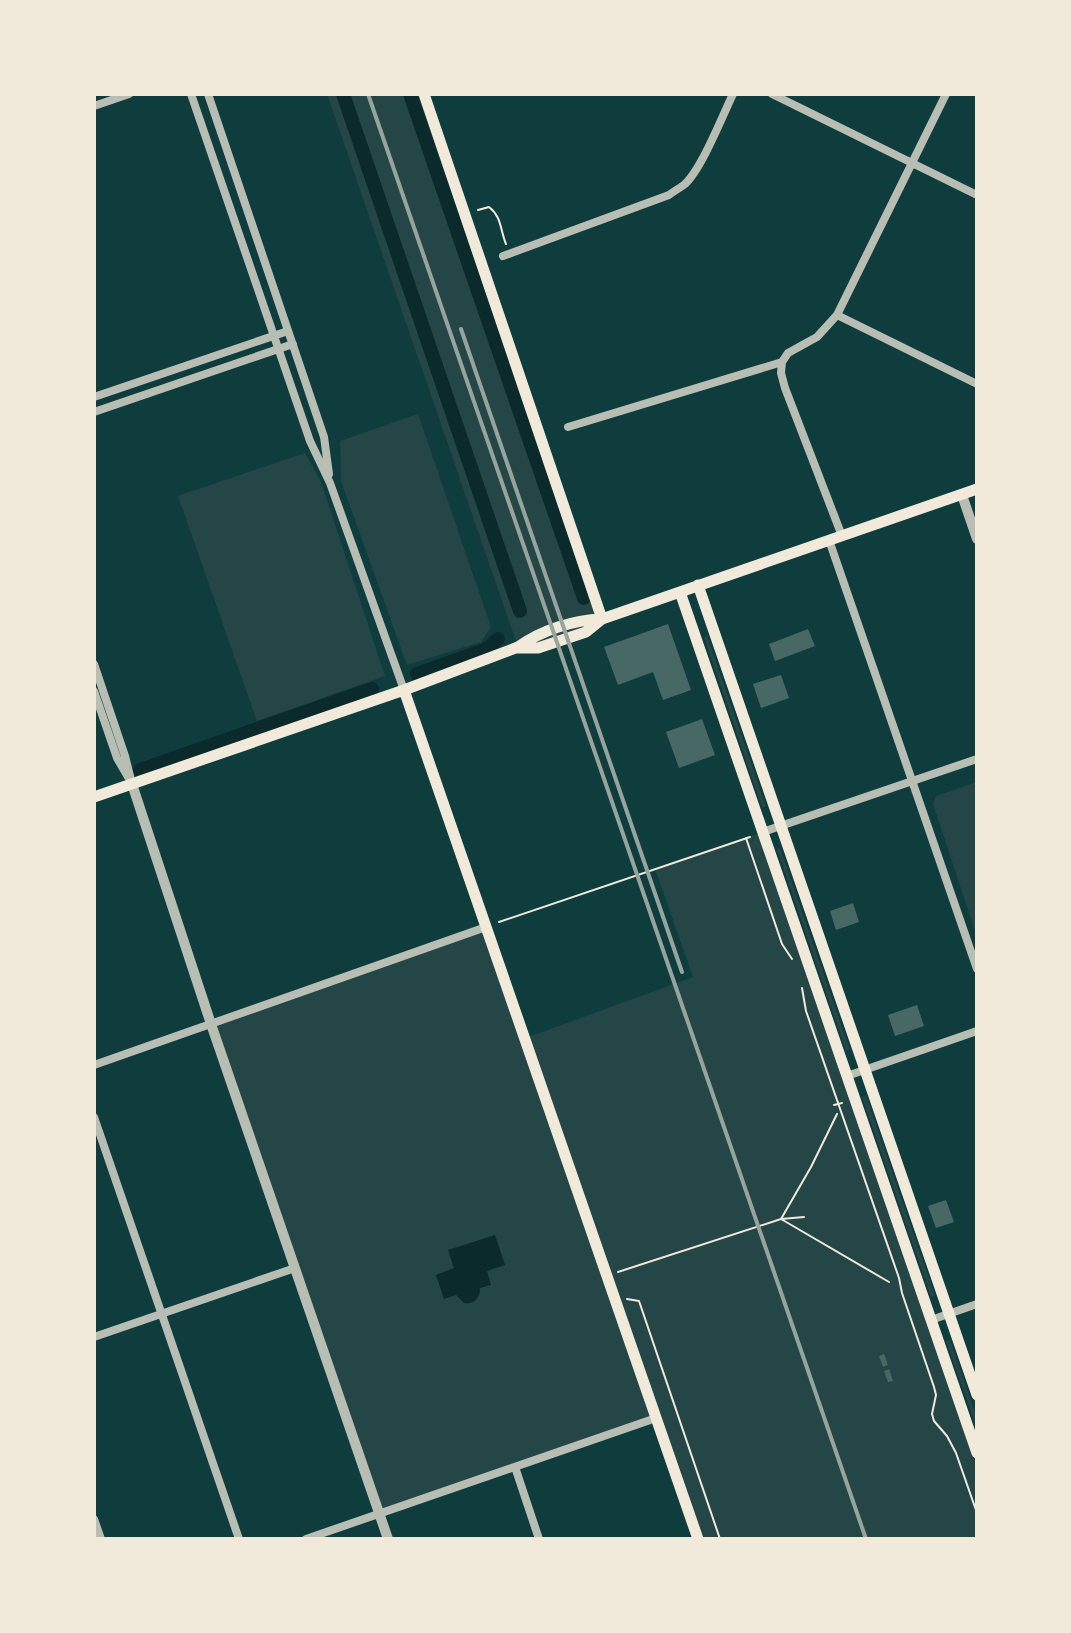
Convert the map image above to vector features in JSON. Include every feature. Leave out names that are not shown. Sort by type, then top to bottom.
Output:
[{"type":"main road","points":[[424,94],[602,619]]},
{"type":"main road","points":[[94,797],[404,690],[518,647],[538,648],[554,636],[586,632],[602,619],[977,489]]},
{"type":"main road","points":[[698,585],[977,1395]]},
{"type":"main road","points":[[680,592],[977,1453]]},
{"type":"main road","points":[[404,690],[698,1539]]},
{"type":"street","points":[[94,106],[129,94]]},
{"type":"street","points":[[191,94],[310,441],[330,483],[404,690]]},
{"type":"street","points":[[208,94],[324,437],[330,483]]},
{"type":"street","points":[[503,256],[678,189],[698,166],[733,94]]},
{"type":"street","points":[[772,94],[977,195]]},
{"type":"street","points":[[842,536],[785,388],[782,362],[788,353],[817,337],[837,315],[946,94]]},
{"type":"street","points":[[837,315],[977,384]]},
{"type":"street","points":[[94,397],[288,331]]},
{"type":"street","points":[[94,412],[293,344]]},
{"type":"street","points":[[568,427],[782,362]]},
{"type":"street","points":[[310,441],[324,437]]},
{"type":"street","points":[[962,495],[977,539]]},
{"type":"street","points":[[829,540],[977,969]]},
{"type":"street","points":[[94,664],[211,1024],[388,1539]]},
{"type":"street","points":[[94,691],[117,758],[132,784]]},
{"type":"street","points":[[763,832],[977,759]]},
{"type":"street","points":[[94,1065],[486,927]]},
{"type":"street","points":[[847,1076],[977,1031]]},
{"type":"street","points":[[94,1117],[239,1539]]},
{"type":"street","points":[[94,1337],[295,1268]]},
{"type":"street","points":[[931,1320],[977,1304]]},
{"type":"street","points":[[306,1539],[656,1418]]},
{"type":"street","points":[[515,1467],[539,1539]]},
{"type":"street","points":[[94,1519],[101,1539]]},
{"type":"path","points":[[465,214],[489,207],[501,223],[506,244],[517,251]]},
{"type":"path","points":[[486,927],[763,832]]},
{"type":"path","points":[[746,838],[782,944],[795,964]]},
{"type":"path","points":[[802,987],[806,1011],[934,1387],[934,1421],[956,1453],[977,1513]]},
{"type":"path","points":[[781,1219],[837,1114]]},
{"type":"path","points":[[607,1275],[781,1219],[804,1217]]},
{"type":"path","points":[[781,1219],[889,1282]]},
{"type":"path","points":[[615,1297],[639,1301],[720,1539]]},
{"type":"shaded area","points":[[327,94],[424,94],[602,619],[586,632],[518,647]]},
{"type":"shaded area","points":[[418,414],[491,627],[481,642],[407,665],[341,481],[340,441]]},
{"type":"shaded area","points":[[305,453],[321,482],[385,676],[257,721],[178,496]]},
{"type":"shaded area","points":[[707,636],[766,806],[762,808],[704,637]]},
{"type":"shaded area","points":[[977,782],[977,937],[933,804],[936,796]]},
{"type":"shaded area","points":[[763,832],[977,1453],[977,1539],[698,1539],[656,1418],[379,1514],[211,1024],[486,927],[526,1038],[693,977],[655,869]]},
{"type":"shaded area","points":[[780,848],[850,1050],[846,1051],[777,849]]},
{"type":"shaded area","points":[[866,1096],[935,1296],[931,1297],[862,1097]]},
{"type":"shaded area","points":[[495,1235],[505,1265],[487,1271],[491,1285],[480,1288],[478,1298],[471,1303],[464,1303],[456,1295],[444,1299],[436,1275],[454,1268],[448,1250]]},
{"type":"shaded area","points":[[950,1340],[977,1418],[977,1429],[946,1341]]},
{"type":"building","points":[[668,624],[691,690],[663,700],[653,672],[618,685],[604,647]]},
{"type":"building","points":[[808,629],[815,646],[775,661],[769,644]]},
{"type":"building","points":[[781,675],[789,698],[761,708],[753,684]]},
{"type":"building","points":[[702,719],[715,755],[679,768],[666,732]]},
{"type":"building","points":[[853,903],[859,922],[836,930],[830,911]]},
{"type":"building","points":[[917,1005],[924,1026],[895,1036],[888,1015]]},
{"type":"building","points":[[946,1200],[954,1222],[936,1228],[928,1206]]},
{"type":"building","points":[[884,1354],[888,1365],[883,1367],[879,1356]]},
{"type":"building","points":[[889,1369],[893,1381],[888,1382],[884,1371]]},
{"type":"waterway","points":[[343,94],[520,611]]},
{"type":"waterway","points":[[410,94],[584,598]]},
{"type":"waterway","points":[[417,674],[487,649],[498,639]]},
{"type":"waterway","points":[[140,770],[372,689]]},
{"type":"railway","points":[[368,94],[866,1539]]},
{"type":"railway","points":[[461,329],[682,972]]}]
